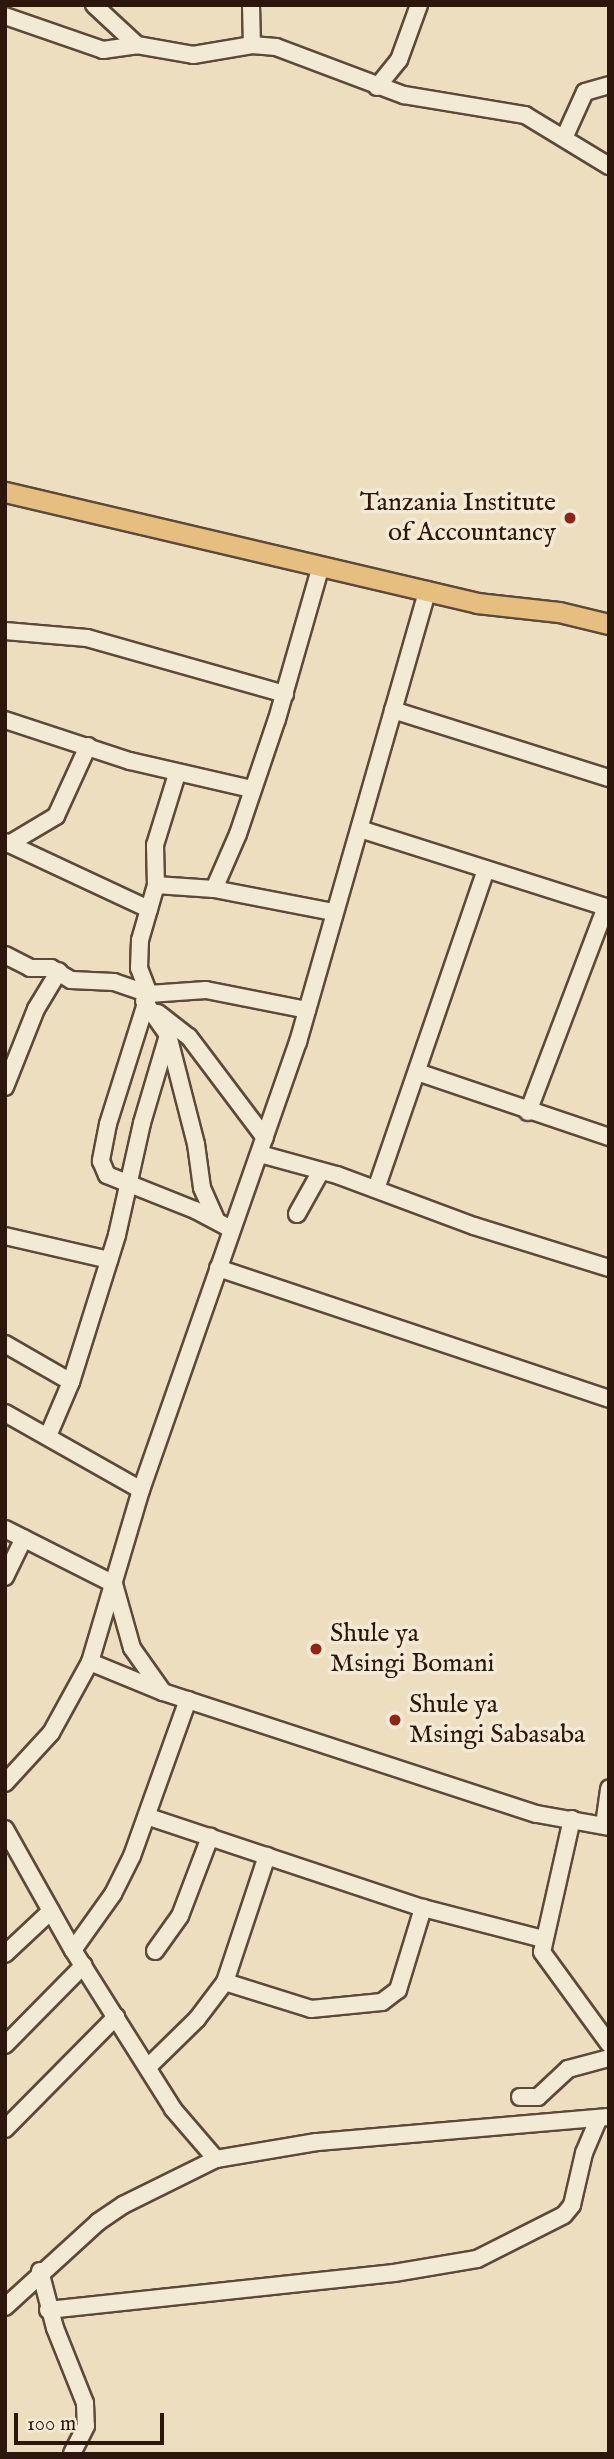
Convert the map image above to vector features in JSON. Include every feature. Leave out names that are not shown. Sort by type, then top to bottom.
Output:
[{"type":"main road","points":[[5,492],[428,590],[609,624]]},
{"type":"street","points":[[94,5],[137,45]]},
{"type":"street","points":[[251,5],[252,45]]},
{"type":"street","points":[[377,87],[399,60],[419,5]]},
{"type":"street","points":[[5,16],[95,49],[137,45],[193,55],[252,45],[302,54],[377,87],[432,102],[514,112],[565,136],[609,166]]},
{"type":"street","points":[[565,136],[585,92],[609,85]]},
{"type":"street","points":[[214,889],[285,694],[321,566]]},
{"type":"street","points":[[5,1783],[51,1733],[90,1662],[141,1490],[231,1229],[263,1146],[307,1010],[428,590]]},
{"type":"street","points":[[5,631],[87,638],[285,694]]},
{"type":"street","points":[[393,710],[609,778]]},
{"type":"street","points":[[5,720],[177,774],[251,789]]},
{"type":"street","points":[[7,843],[57,816],[88,746]]},
{"type":"street","points":[[177,774],[155,845],[156,886],[141,930],[139,968],[148,1001],[168,1034],[196,1144],[202,1188],[216,1220]]},
{"type":"street","points":[[360,829],[608,908],[528,1112]]},
{"type":"street","points":[[7,843],[149,909]]},
{"type":"street","points":[[376,1189],[486,869]]},
{"type":"street","points":[[156,886],[214,889],[334,912]]},
{"type":"street","points":[[5,955],[34,968],[59,971],[71,980],[103,981],[139,968]]},
{"type":"street","points":[[34,968],[36,1009]]},
{"type":"street","points":[[5,1087],[36,1009],[59,971]]},
{"type":"street","points":[[103,981],[148,1001],[190,1037],[263,1146],[321,1171],[609,1268]]},
{"type":"street","points":[[148,1001],[206,990],[307,1010]]},
{"type":"street","points":[[148,1001],[101,1161],[107,1175],[216,1220],[231,1229]]},
{"type":"street","points":[[48,1436],[71,1382],[109,1260],[168,1034]]},
{"type":"street","points":[[418,1072],[609,1138]]},
{"type":"street","points":[[297,1214],[321,1171]]},
{"type":"street","points":[[5,1236],[109,1260]]},
{"type":"street","points":[[218,1268],[609,1399]]},
{"type":"street","points":[[5,1344],[71,1382]]},
{"type":"street","points":[[5,1413],[141,1490]]},
{"type":"street","points":[[5,1528],[114,1584],[132,1648],[163,1692]]},
{"type":"street","points":[[5,1577],[24,1538]]},
{"type":"street","points":[[90,1662],[163,1692],[537,1814],[606,1826],[609,1788]]},
{"type":"street","points":[[73,1950],[113,1894],[149,1817],[188,1700]]},
{"type":"street","points":[[149,1817],[423,1908],[543,1939]]},
{"type":"street","points":[[572,1819],[543,1939],[547,1960],[609,2044]]},
{"type":"street","points":[[5,1829],[73,1950],[173,2109],[216,2159]]},
{"type":"street","points":[[155,1951],[180,1916],[210,1837]]},
{"type":"street","points":[[148,2067],[197,2019],[225,1982],[267,1856]]},
{"type":"street","points":[[225,1982],[312,2010],[382,2002],[398,1990],[423,1908]]},
{"type":"street","points":[[5,1954],[51,1911]]},
{"type":"street","points":[[5,2045],[83,1965]]},
{"type":"street","points":[[5,2129],[116,2017]]},
{"type":"street","points":[[520,2097],[538,2097],[568,2070],[609,2058]]},
{"type":"street","points":[[5,2307],[40,2271],[123,2205],[216,2159],[317,2142],[604,2117]]},
{"type":"street","points":[[48,2310],[477,2259],[564,2216],[572,2205],[584,2153],[604,2117]]},
{"type":"street","points":[[40,2271],[48,2310],[85,2403],[86,2426],[72,2454]]},
{"type":"place","name":"Tanzania Institute of Accountancy","points":[[570,518]]},
{"type":"place","name":"Shule ya Msingi Bomani","points":[[316,1649]]},
{"type":"place","name":"Shule ya Msingi Sabasaba","points":[[395,1720]]}]
